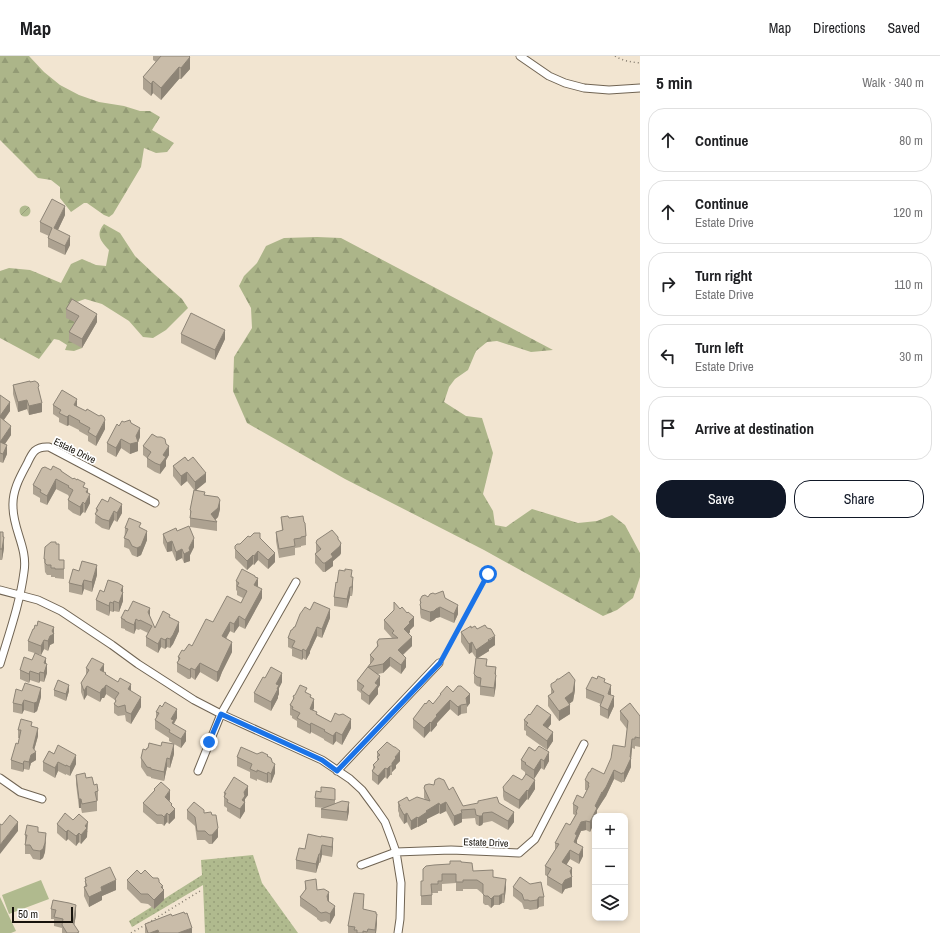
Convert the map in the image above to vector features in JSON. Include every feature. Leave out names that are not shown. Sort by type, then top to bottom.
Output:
[{"type":"street","points":[[520,56],[549,76],[565,83],[584,88],[609,90],[640,88]]},
{"type":"street","name":"Estate Drive","points":[[0,664],[20,595],[25,571],[24,549],[12,506],[17,483],[31,454],[43,447],[49,447],[155,503]]},
{"type":"street","points":[[198,771],[221,714],[296,582]]},
{"type":"street","points":[[0,590],[38,600],[61,611],[194,700],[221,714],[322,760],[350,779],[362,790],[385,822],[396,852],[401,883],[398,933]]},
{"type":"street","points":[[337,771],[440,663]]},
{"type":"street","name":"Estate Drive","points":[[361,865],[396,852],[451,850],[519,853],[535,839],[584,744]]},
{"type":"street","points":[[0,778],[20,792],[42,799]]},
{"type":"path","points":[[615,56],[627,62],[640,63]]},
{"type":"path","points":[[440,663],[488,574]]},
{"type":"path","points":[[131,933],[200,890]]},
{"type":"green space","points":[[0,56],[29,56],[44,72],[60,85],[79,95],[99,102],[124,106],[140,111],[150,111],[160,117],[152,130],[174,143],[167,152],[156,153],[144,148],[141,167],[113,214],[109,217],[87,203],[84,203],[71,212],[60,198],[60,187],[51,180],[38,178],[0,140]]},
{"type":"green space","points":[[25,205],[29,207],[31,211],[29,215],[25,217],[21,215],[19,211],[21,207]]},
{"type":"green space","points":[[104,224],[120,233],[135,256],[182,299],[188,308],[166,330],[153,338],[143,337],[129,321],[102,304],[85,299],[74,303],[79,324],[82,348],[74,351],[65,350],[67,345],[54,339],[39,359],[0,338],[0,271],[9,268],[30,270],[61,283],[71,264],[82,259],[96,265],[106,266],[109,250],[100,238],[100,231]]},
{"type":"green space","points":[[284,238],[341,238],[553,350],[531,352],[497,341],[487,342],[476,351],[468,370],[455,379],[449,387],[444,402],[466,416],[482,418],[493,453],[483,494],[493,511],[495,525],[506,527],[532,509],[578,523],[597,521],[612,515],[625,525],[640,553],[640,577],[633,598],[617,610],[603,616],[484,550],[345,479],[247,423],[233,391],[234,357],[252,328],[251,308],[239,286],[244,276],[257,263],[266,246]]},
{"type":"green space","points":[[253,855],[262,883],[298,933],[205,933],[203,885],[132,927],[129,921],[202,875],[201,860]]},
{"type":"green space","points":[[41,880],[49,899],[9,914],[2,895]]},
{"type":"green space","points":[[0,897],[16,931],[11,933],[0,933]]},
{"type":"building","points":[[161,56],[190,57],[181,68],[179,67],[161,88],[153,81],[151,84],[143,77]]},
{"type":"building","points":[[52,199],[65,206],[54,228],[70,236],[65,246],[48,238],[52,228],[40,222]]},
{"type":"building","points":[[72,299],[97,314],[82,339],[69,332],[79,316],[66,309]]},
{"type":"building","points":[[191,313],[225,330],[215,350],[181,334]]},
{"type":"building","points":[[35,381],[38,383],[42,403],[29,406],[27,400],[18,402],[13,385]]},
{"type":"building","points":[[62,390],[77,399],[74,405],[104,417],[105,420],[96,437],[88,432],[90,428],[69,415],[67,417],[59,413],[61,410],[53,405]]},
{"type":"building","points":[[0,395],[10,402],[0,416]]},
{"type":"building","points":[[0,417],[11,426],[0,442]]},
{"type":"building","points":[[130,420],[131,423],[140,428],[136,436],[138,442],[130,444],[121,439],[116,448],[107,443],[117,424],[119,426],[122,421],[124,422]]},
{"type":"building","points":[[152,434],[165,439],[166,444],[169,446],[163,455],[166,457],[160,465],[147,458],[151,452],[143,446]]},
{"type":"building","points":[[0,442],[7,445],[3,454],[0,453]]},
{"type":"building","points":[[185,457],[188,461],[193,457],[206,473],[195,482],[187,472],[181,476],[173,466]]},
{"type":"building","points":[[53,466],[73,479],[77,479],[85,483],[83,487],[88,489],[86,492],[90,494],[85,504],[83,502],[80,507],[68,500],[73,490],[56,479],[47,496],[33,485],[42,468],[45,467],[51,470]]},
{"type":"building","points":[[194,490],[205,492],[204,495],[218,497],[220,500],[218,508],[211,514],[217,522],[190,518]]},
{"type":"building","points":[[110,497],[122,504],[117,513],[114,511],[109,521],[102,519],[95,514],[98,510],[96,509],[102,499],[108,502]]},
{"type":"building","points":[[288,516],[289,518],[303,516],[306,536],[294,539],[295,546],[279,549],[276,532],[283,530],[281,517]]},
{"type":"building","points":[[129,518],[141,523],[139,527],[147,531],[141,546],[137,548],[132,546],[129,540],[124,538],[128,529],[125,528]]},
{"type":"building","points":[[189,526],[194,538],[189,548],[190,551],[184,554],[182,549],[176,552],[172,541],[167,543],[163,534],[176,528],[177,531]]},
{"type":"building","points":[[332,530],[341,543],[340,546],[331,554],[333,557],[323,563],[315,554],[321,549],[316,543],[317,540]]},
{"type":"building","points":[[0,532],[3,532],[4,537],[2,549],[0,549]]},
{"type":"building","points":[[254,533],[260,533],[260,538],[275,553],[268,560],[258,551],[247,561],[235,549],[237,544],[240,544],[248,536],[250,537]]},
{"type":"building","points":[[51,542],[56,542],[56,544],[59,544],[59,560],[64,560],[64,569],[51,568],[51,565],[47,565],[45,563],[45,547]]},
{"type":"building","points":[[82,561],[97,565],[92,582],[84,580],[82,586],[69,583],[73,569],[79,571]]},
{"type":"building","points":[[242,569],[258,578],[254,585],[262,589],[245,620],[239,616],[234,624],[230,622],[222,636],[232,642],[219,670],[217,672],[200,663],[195,670],[191,668],[190,670],[177,663],[180,658],[178,657],[182,650],[184,651],[189,644],[192,646],[206,619],[213,622],[227,596],[241,603],[247,591],[237,586],[239,583],[236,581]]},
{"type":"building","points":[[345,569],[352,570],[352,587],[350,587],[347,599],[334,597],[339,570],[345,571]]},
{"type":"building","points":[[108,580],[123,586],[121,591],[123,592],[119,603],[114,601],[113,603],[110,602],[109,606],[96,600],[100,590],[104,592]]},
{"type":"building","points":[[443,591],[445,598],[458,605],[454,614],[440,607],[430,612],[421,609],[420,600],[422,596],[425,595],[428,597],[430,594]]},
{"type":"building","points":[[133,601],[150,608],[148,612],[155,628],[163,611],[170,615],[169,617],[179,622],[170,639],[167,638],[165,640],[161,638],[158,644],[146,637],[152,626],[136,619],[134,625],[121,618],[125,610],[128,611]]},
{"type":"building","points":[[314,602],[330,609],[322,629],[317,627],[306,651],[303,649],[302,651],[292,647],[295,641],[288,638],[291,630],[295,627],[300,614],[305,607],[310,610]]},
{"type":"building","points":[[394,602],[400,609],[402,607],[407,613],[408,612],[414,617],[404,629],[412,637],[398,650],[406,658],[401,665],[390,657],[383,664],[368,667],[380,676],[375,683],[378,685],[369,696],[361,690],[364,686],[357,681],[374,659],[370,655],[378,646],[377,642],[379,639],[398,638],[392,633],[394,631],[384,620],[394,610]]},
{"type":"building","points":[[38,621],[54,627],[52,631],[54,634],[50,636],[48,641],[44,640],[41,646],[28,641],[35,625],[37,626]]},
{"type":"building","points":[[485,625],[487,628],[491,629],[495,636],[476,650],[472,642],[469,644],[461,632],[471,626],[471,628],[475,626],[477,629]]},
{"type":"building","points":[[35,653],[46,658],[44,663],[47,664],[44,673],[40,672],[39,674],[30,671],[29,674],[20,670],[24,657],[32,660]]},
{"type":"building","points":[[92,658],[104,664],[100,670],[106,673],[105,674],[118,682],[120,678],[131,684],[128,689],[141,697],[131,714],[126,712],[125,705],[118,707],[114,704],[119,693],[106,685],[100,693],[87,686],[84,691],[81,683],[89,670],[86,668]]},
{"type":"building","points":[[476,658],[487,659],[486,666],[496,667],[494,688],[480,686],[481,678],[474,674]]},
{"type":"building","points":[[271,667],[282,673],[276,684],[279,685],[278,689],[271,702],[254,693],[263,677],[265,678]]},
{"type":"building","points":[[569,672],[575,680],[573,692],[565,698],[570,705],[559,711],[548,696],[554,692],[551,684]]},
{"type":"building","points":[[598,676],[605,679],[604,682],[611,685],[608,694],[614,696],[608,710],[600,706],[604,696],[586,689],[592,677],[597,679]]},
{"type":"building","points":[[58,680],[69,685],[66,694],[54,690]]},
{"type":"building","points":[[25,683],[41,688],[37,702],[34,703],[24,700],[22,705],[13,703],[16,689],[22,691]]},
{"type":"building","points":[[300,685],[307,688],[305,692],[311,695],[310,697],[314,699],[310,709],[317,712],[316,714],[331,722],[335,713],[339,715],[343,714],[351,719],[342,735],[336,732],[333,736],[311,723],[310,725],[297,718],[300,713],[292,709],[293,707],[290,705],[294,698],[293,696]]},
{"type":"building","points":[[447,686],[453,692],[458,686],[461,686],[470,694],[466,698],[467,704],[458,707],[450,700],[436,715],[437,716],[431,723],[430,722],[424,728],[413,719],[429,700],[433,704]]},
{"type":"building","points":[[165,702],[177,709],[171,719],[174,720],[172,723],[186,731],[181,739],[169,732],[170,730],[155,720],[159,713],[156,712],[160,705],[162,707]]},
{"type":"building","points":[[630,703],[640,716],[640,738],[635,737],[635,739],[632,739],[631,758],[624,773],[622,774],[614,770],[595,806],[597,808],[594,813],[592,813],[590,822],[581,822],[575,834],[577,835],[574,842],[583,847],[579,855],[570,850],[562,862],[572,868],[570,871],[572,877],[565,880],[562,885],[547,876],[551,869],[545,866],[559,844],[555,843],[566,823],[570,825],[577,813],[578,807],[573,804],[577,795],[583,798],[589,786],[589,783],[585,780],[589,772],[592,768],[604,774],[611,758],[613,745],[625,747],[628,721],[620,711]]},
{"type":"building","points":[[537,705],[551,715],[543,725],[553,732],[547,741],[526,725],[528,723],[524,720],[529,714],[530,715]]},
{"type":"building","points":[[21,719],[32,722],[31,726],[38,728],[33,748],[36,752],[31,755],[29,762],[24,761],[23,764],[11,760],[16,743],[18,744],[21,730],[18,730]]},
{"type":"building","points":[[162,742],[174,744],[170,759],[167,758],[164,772],[147,767],[141,758],[143,749],[146,750],[148,748],[149,743],[161,746]]},
{"type":"building","points":[[387,742],[400,751],[395,757],[396,758],[392,763],[392,766],[387,769],[385,768],[378,776],[372,771],[375,767],[373,765],[379,759],[377,757],[380,755],[377,752]]},
{"type":"building","points":[[58,745],[76,755],[70,767],[58,762],[55,768],[43,762],[49,751],[54,754]]},
{"type":"building","points":[[539,746],[549,752],[544,761],[541,759],[534,770],[521,760],[529,747],[535,751]]},
{"type":"building","points":[[241,747],[257,754],[262,752],[268,755],[267,756],[271,758],[272,762],[275,764],[271,774],[257,770],[257,772],[250,769],[252,764],[237,757]]},
{"type":"building","points":[[85,773],[86,778],[92,777],[94,785],[97,784],[98,791],[95,792],[97,801],[82,804],[81,799],[79,799],[76,775]]},
{"type":"building","points":[[526,774],[535,780],[528,791],[527,790],[519,800],[504,791],[503,787],[513,775],[522,780]]},
{"type":"building","points":[[234,777],[248,786],[244,792],[245,796],[242,800],[245,802],[240,809],[227,802],[228,800],[224,797],[226,793],[224,793]]},
{"type":"building","points":[[439,778],[444,780],[449,790],[453,787],[463,806],[497,797],[499,803],[514,812],[508,821],[492,812],[483,813],[482,816],[476,815],[475,809],[461,810],[462,813],[454,816],[446,802],[440,805],[439,803],[418,818],[417,817],[411,821],[407,813],[404,815],[398,802],[407,797],[409,801],[417,797],[430,801],[424,788],[425,785],[434,785],[435,780]]},
{"type":"building","points":[[161,782],[170,790],[165,797],[175,809],[169,815],[167,813],[164,817],[162,815],[157,815],[143,803]]},
{"type":"building","points":[[321,787],[335,789],[335,800],[315,798],[316,791],[321,792]]},
{"type":"building","points":[[342,801],[349,802],[347,812],[321,809]]},
{"type":"building","points":[[194,802],[204,810],[204,813],[211,812],[212,815],[216,815],[218,828],[212,835],[209,835],[205,831],[197,831],[195,817],[187,810]]},
{"type":"building","points":[[65,813],[73,820],[79,814],[88,822],[85,826],[87,828],[81,835],[79,833],[76,836],[68,830],[66,832],[57,824]]},
{"type":"building","points":[[10,815],[18,822],[0,845],[0,824],[2,825]]},
{"type":"building","points":[[27,825],[38,827],[38,832],[46,833],[43,849],[40,851],[33,850],[30,845],[25,845]]},
{"type":"building","points":[[308,834],[333,838],[332,847],[322,845],[316,864],[296,860],[299,848],[305,849]]},
{"type":"building","points":[[450,861],[472,863],[473,871],[493,870],[493,877],[506,879],[504,894],[494,896],[491,899],[483,894],[483,884],[477,880],[463,880],[463,882],[456,882],[456,874],[442,874],[442,881],[438,881],[438,884],[431,884],[432,895],[421,896],[423,869],[426,866],[450,864]]},
{"type":"building","points":[[110,867],[116,880],[101,887],[102,891],[89,897],[84,887],[87,886],[85,878]]},
{"type":"building","points":[[137,870],[141,874],[145,870],[153,878],[158,878],[159,882],[163,886],[161,887],[164,890],[154,900],[148,894],[141,894],[127,880]]},
{"type":"building","points":[[520,877],[530,884],[541,882],[544,897],[539,897],[537,900],[524,900],[522,894],[513,887]]},
{"type":"building","points":[[316,879],[317,890],[324,889],[329,892],[327,896],[328,901],[335,906],[330,914],[326,912],[321,913],[300,897],[306,889],[305,881]]},
{"type":"building","points":[[354,893],[364,894],[363,909],[376,912],[375,930],[368,929],[367,932],[363,931],[363,933],[357,933],[357,930],[354,930],[355,927],[348,926]]},
{"type":"building","points":[[53,900],[76,905],[73,923],[79,932],[67,933],[62,925],[63,919],[54,917],[56,910],[51,909]]},
{"type":"building","points":[[184,912],[185,914],[187,913],[192,928],[178,933],[159,933],[158,930],[148,933],[145,924],[171,914],[172,916]]},
{"type":"route","points":[[209,742],[221,714],[322,760],[337,771],[440,663],[488,574]]}]
